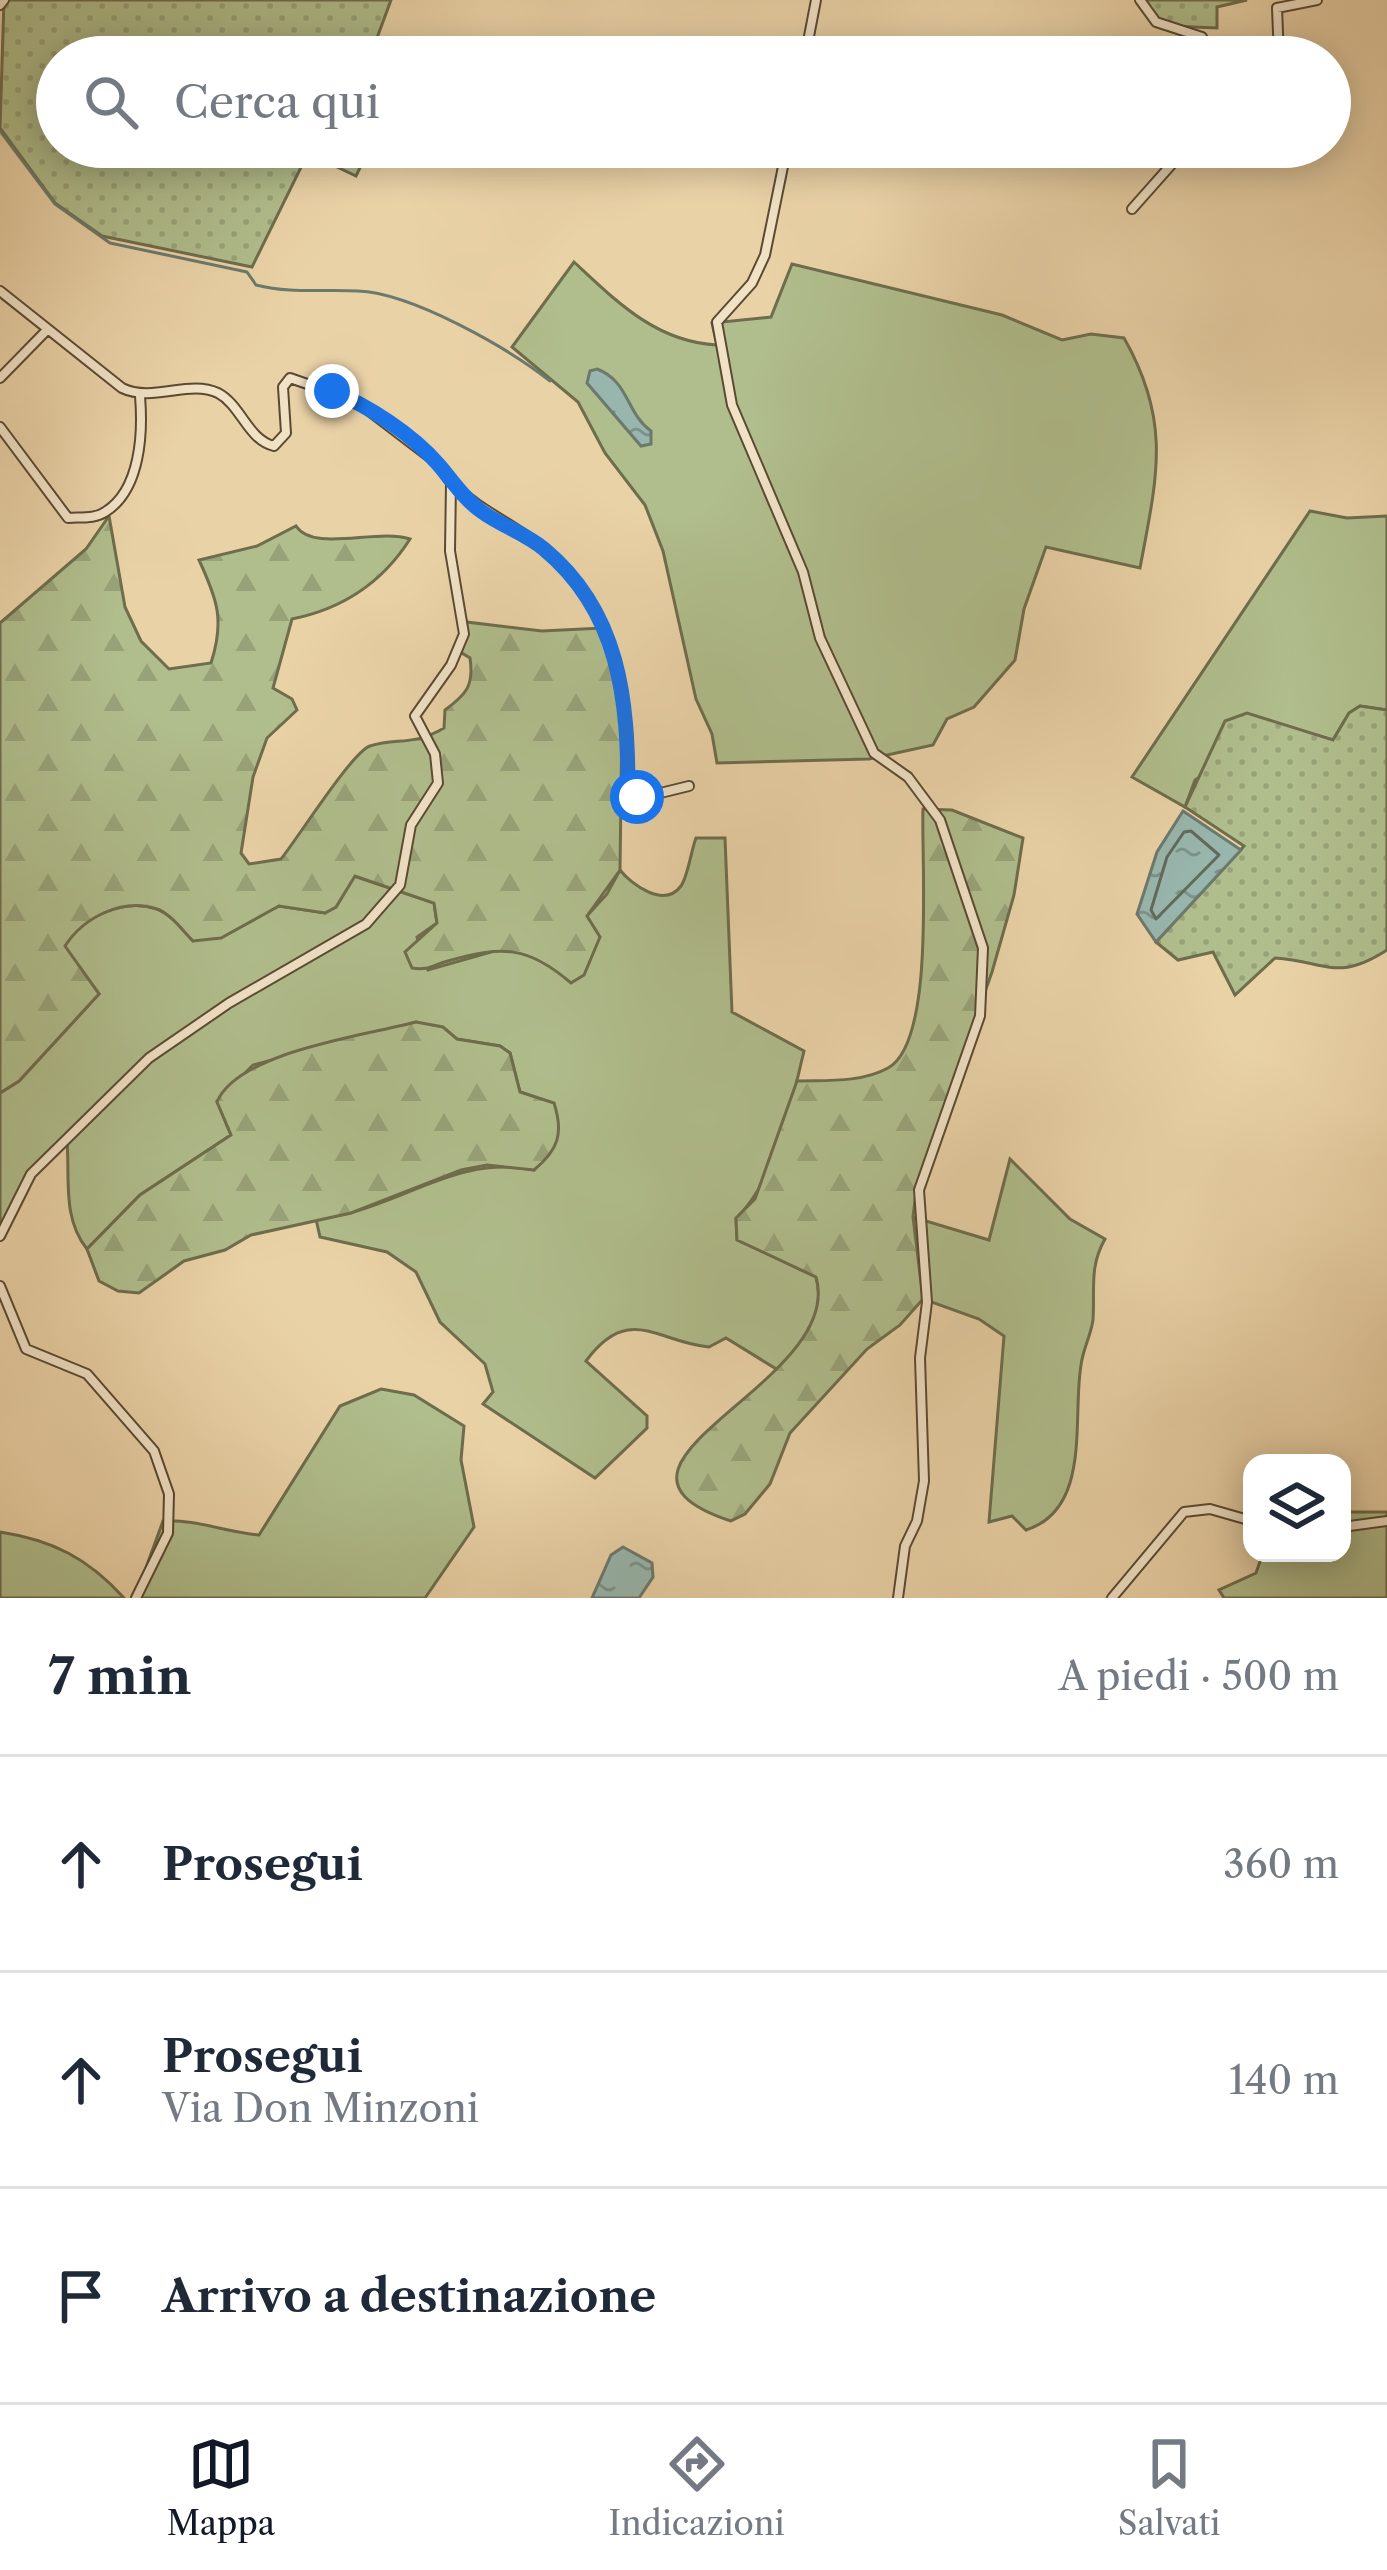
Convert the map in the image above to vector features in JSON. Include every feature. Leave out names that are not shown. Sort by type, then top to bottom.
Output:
[{"type":"street","points":[[810,36],[816,0]]},
{"type":"street","points":[[1140,0],[1156,22],[1199,36]]},
{"type":"street","points":[[1278,36],[1277,8],[1317,0]]},
{"type":"street","points":[[783,168],[765,255],[752,283],[717,322],[732,405],[803,572],[820,638],[874,753],[908,777],[940,820],[983,948],[980,1016],[919,1190],[928,1302],[920,1358],[924,1481],[917,1520],[904,1546],[898,1598]]},
{"type":"street","points":[[1132,209],[1168,168]]},
{"type":"street","points":[[0,292],[140,397],[210,390],[228,400],[264,444],[274,446],[286,434],[283,387],[290,378],[356,400],[436,462],[482,513],[527,537],[572,574],[604,625],[628,715],[628,792],[644,797],[689,786]]},
{"type":"street","points":[[0,378],[46,331]]},
{"type":"street","points":[[0,427],[68,518],[102,516],[115,504],[144,440],[140,397]]},
{"type":"street","points":[[0,1236],[31,1174],[149,1058],[229,1003],[366,924],[400,885],[411,825],[438,782],[435,754],[415,716],[451,665],[466,621],[450,551],[452,483]]},
{"type":"street","points":[[0,1286],[26,1349],[87,1374],[154,1451],[169,1494],[168,1533],[136,1598]]},
{"type":"street","points":[[1112,1598],[1184,1512],[1210,1510],[1243,1519]]},
{"type":"street","points":[[1351,1526],[1387,1521]]},
{"type":"green space","points":[[4,0],[391,0],[378,36],[36,36],[36,168],[301,168],[252,267],[102,236],[55,203],[0,128]]},
{"type":"green space","points":[[1144,0],[1247,0],[1217,7],[1217,28],[1168,26],[1148,14]]},
{"type":"green space","points":[[574,262],[638,317],[695,342],[717,345],[712,323],[771,317],[792,264],[1002,315],[1062,340],[1091,334],[1124,338],[1139,368],[1155,424],[1155,477],[1140,568],[1046,547],[1024,609],[1015,660],[974,707],[947,719],[933,745],[869,759],[717,763],[712,734],[696,699],[663,551],[645,505],[605,453],[578,402],[512,347]]},
{"type":"green space","points":[[1310,511],[1347,518],[1387,516],[1387,710],[1360,706],[1349,713],[1333,740],[1283,726],[1195,780],[1185,807],[1132,777]]},
{"type":"green space","points":[[109,516],[125,607],[141,641],[169,669],[211,663],[218,634],[217,610],[199,560],[257,546],[296,526],[317,538],[410,539],[387,569],[359,592],[292,619],[273,688],[292,699],[297,710],[267,738],[253,777],[241,853],[249,864],[281,859],[338,779],[370,746],[423,738],[444,728],[445,710],[470,682],[470,658],[457,650],[466,622],[542,631],[602,628],[622,715],[620,870],[587,916],[600,937],[584,975],[571,983],[541,961],[499,951],[412,968],[405,952],[437,923],[434,903],[355,876],[336,907],[325,913],[279,906],[221,938],[193,941],[157,909],[117,908],[82,927],[65,946],[99,994],[19,1081],[0,1093],[0,623],[86,549]]},
{"type":"green space","points":[[1360,706],[1387,710],[1387,950],[1344,968],[1275,958],[1235,995],[1213,952],[1178,960],[1156,942],[1244,846],[1185,807],[1225,721],[1247,713],[1333,740],[1349,713]]},
{"type":"green space","points":[[923,809],[952,810],[1023,838],[1014,895],[992,972],[917,1184],[913,1217],[923,1299],[900,1325],[867,1349],[790,1433],[770,1484],[745,1514],[731,1521],[687,1499],[677,1474],[691,1447],[792,1352],[814,1316],[816,1277],[737,1240],[736,1218],[755,1199],[797,1081],[866,1076],[888,1068],[903,1052],[920,988]]},
{"type":"green space","points":[[696,838],[725,838],[732,1012],[804,1051],[772,1162],[736,1219],[737,1239],[816,1277],[818,1303],[803,1338],[778,1370],[726,1338],[709,1347],[630,1330],[601,1344],[586,1361],[647,1416],[647,1428],[595,1478],[483,1404],[493,1392],[485,1364],[440,1322],[416,1272],[387,1252],[320,1237],[316,1219],[353,1212],[463,1172],[509,1167],[534,1170],[554,1104],[520,1092],[510,1053],[500,1046],[456,1039],[416,1022],[253,1065],[217,1101],[231,1135],[140,1195],[87,1249],[70,1211],[67,1140],[21,1185],[0,1233],[0,1093],[19,1081],[99,994],[64,946],[104,912],[130,906],[157,909],[193,941],[279,906],[325,913],[336,907],[354,876],[434,903],[437,923],[417,937],[428,970],[505,948],[546,961],[607,894],[620,870],[648,892],[674,892],[683,882]]},
{"type":"green space","points":[[416,1022],[443,1027],[457,1039],[500,1046],[510,1053],[520,1092],[554,1103],[557,1141],[534,1170],[487,1165],[461,1170],[351,1213],[251,1235],[225,1250],[184,1261],[139,1293],[118,1291],[99,1281],[87,1249],[140,1195],[231,1135],[217,1102],[229,1085],[250,1070],[304,1048]]},
{"type":"green space","points":[[1010,1159],[1070,1219],[1105,1239],[1095,1269],[1093,1320],[1081,1365],[1070,1483],[1047,1519],[1026,1530],[1012,1516],[989,1522],[1004,1336],[979,1319],[923,1299],[913,1217],[989,1240]]},
{"type":"green space","points":[[381,1389],[414,1395],[464,1426],[461,1460],[474,1527],[425,1598],[135,1598],[163,1521],[259,1535],[340,1406]]},
{"type":"green space","points":[[1351,1512],[1387,1512],[1387,1598],[1224,1598],[1219,1590],[1256,1573],[1260,1562],[1351,1562]]},
{"type":"green space","points":[[0,1532],[68,1553],[124,1598],[0,1598]]},
{"type":"water","points":[[597,369],[622,389],[651,431],[651,444],[641,446],[587,383],[590,371]]},
{"type":"water","points":[[1183,811],[1241,850],[1156,942],[1137,914],[1157,852]]},
{"type":"water","points":[[623,1547],[652,1563],[653,1577],[639,1598],[592,1598],[611,1555]]},
{"type":"waterway","points":[[0,131],[55,204],[110,243],[247,272],[256,285],[269,288],[358,291],[405,301],[485,339],[550,381]]},
{"type":"route","points":[[332,391],[356,400],[389,425],[436,462],[482,513],[513,527],[572,574],[610,638],[628,715],[628,792],[637,797]]}]
